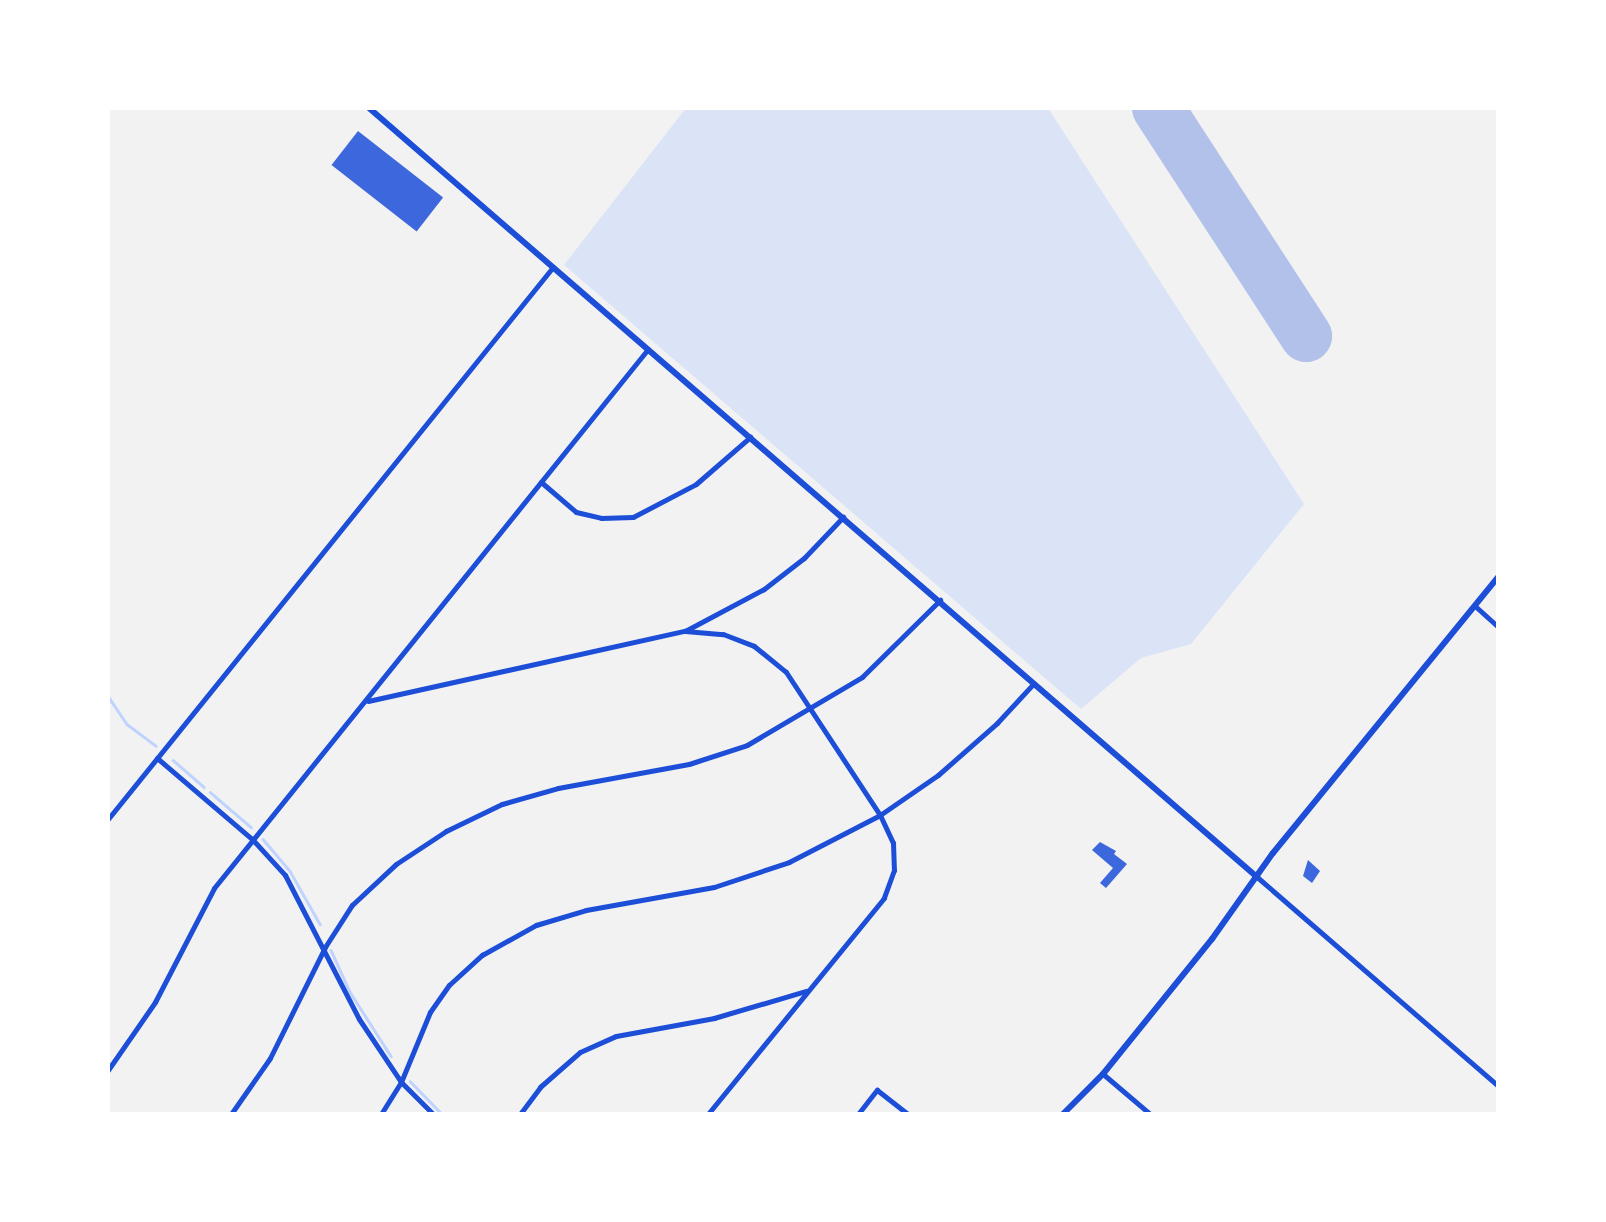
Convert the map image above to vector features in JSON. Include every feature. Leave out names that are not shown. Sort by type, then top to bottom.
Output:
[{"type":"street","points":[[369,108],[1498,1086]]},
{"type":"street","points":[[108,819],[554,268]]},
{"type":"street","points":[[108,1070],[155,1002],[202,906],[252,839],[648,349]]},
{"type":"street","points":[[540,482],[576,512],[601,518],[633,517],[696,484],[750,437]]},
{"type":"street","points":[[364,701],[685,631],[764,589],[804,558],[843,517]]},
{"type":"street","points":[[1063,1114],[1102,1074],[1498,577]]},
{"type":"street","points":[[231,1114],[270,1058],[325,947],[352,906],[396,864],[446,830],[502,804],[558,788],[689,764],[732,750],[812,710],[862,677],[940,600]]},
{"type":"street","points":[[1475,606],[1498,627]]},
{"type":"street","points":[[715,617],[723,634]]},
{"type":"street","points":[[685,631],[723,634],[754,646],[786,672],[880,816],[892,843],[894,870],[884,898],[708,1114]]},
{"type":"street","points":[[381,1114],[401,1082],[422,1029],[449,984],[482,955],[536,924],[586,910],[714,887],[789,862],[880,816],[938,775],[997,723],[1034,683]]},
{"type":"street","points":[[157,758],[252,839],[285,875],[359,1019],[401,1082],[432,1114]]},
{"type":"street","points":[[520,1114],[540,1086],[580,1052],[616,1036],[714,1018],[808,990]]},
{"type":"street","points":[[778,999],[790,1014]]},
{"type":"street","points":[[1102,1074],[1150,1114]]},
{"type":"street","points":[[858,1114],[877,1090],[908,1114]]},
{"type":"shaded area","points":[[686,108],[1048,108],[1304,504],[1191,644],[1141,658],[1081,709],[564,265]]},
{"type":"building","points":[[358,131],[443,197],[417,231],[332,165]]},
{"type":"building","points":[[1100,842],[1116,851],[1114,854],[1127,864],[1106,888],[1100,883],[1113,868],[1092,850]]},
{"type":"building","points":[[1308,860],[1320,871],[1312,883],[1303,876]]},
{"type":"waterway","points":[[108,696],[127,724],[156,746]]},
{"type":"waterway","points":[[173,760],[204,787]]},
{"type":"waterway","points":[[210,792],[251,827]]},
{"type":"waterway","points":[[263,839],[290,871],[320,924]]},
{"type":"waterway","points":[[331,950],[350,992],[391,1056]]},
{"type":"waterway","points":[[410,1081],[442,1114]]},
{"type":"runway","points":[[1158,108],[1306,336]]}]
